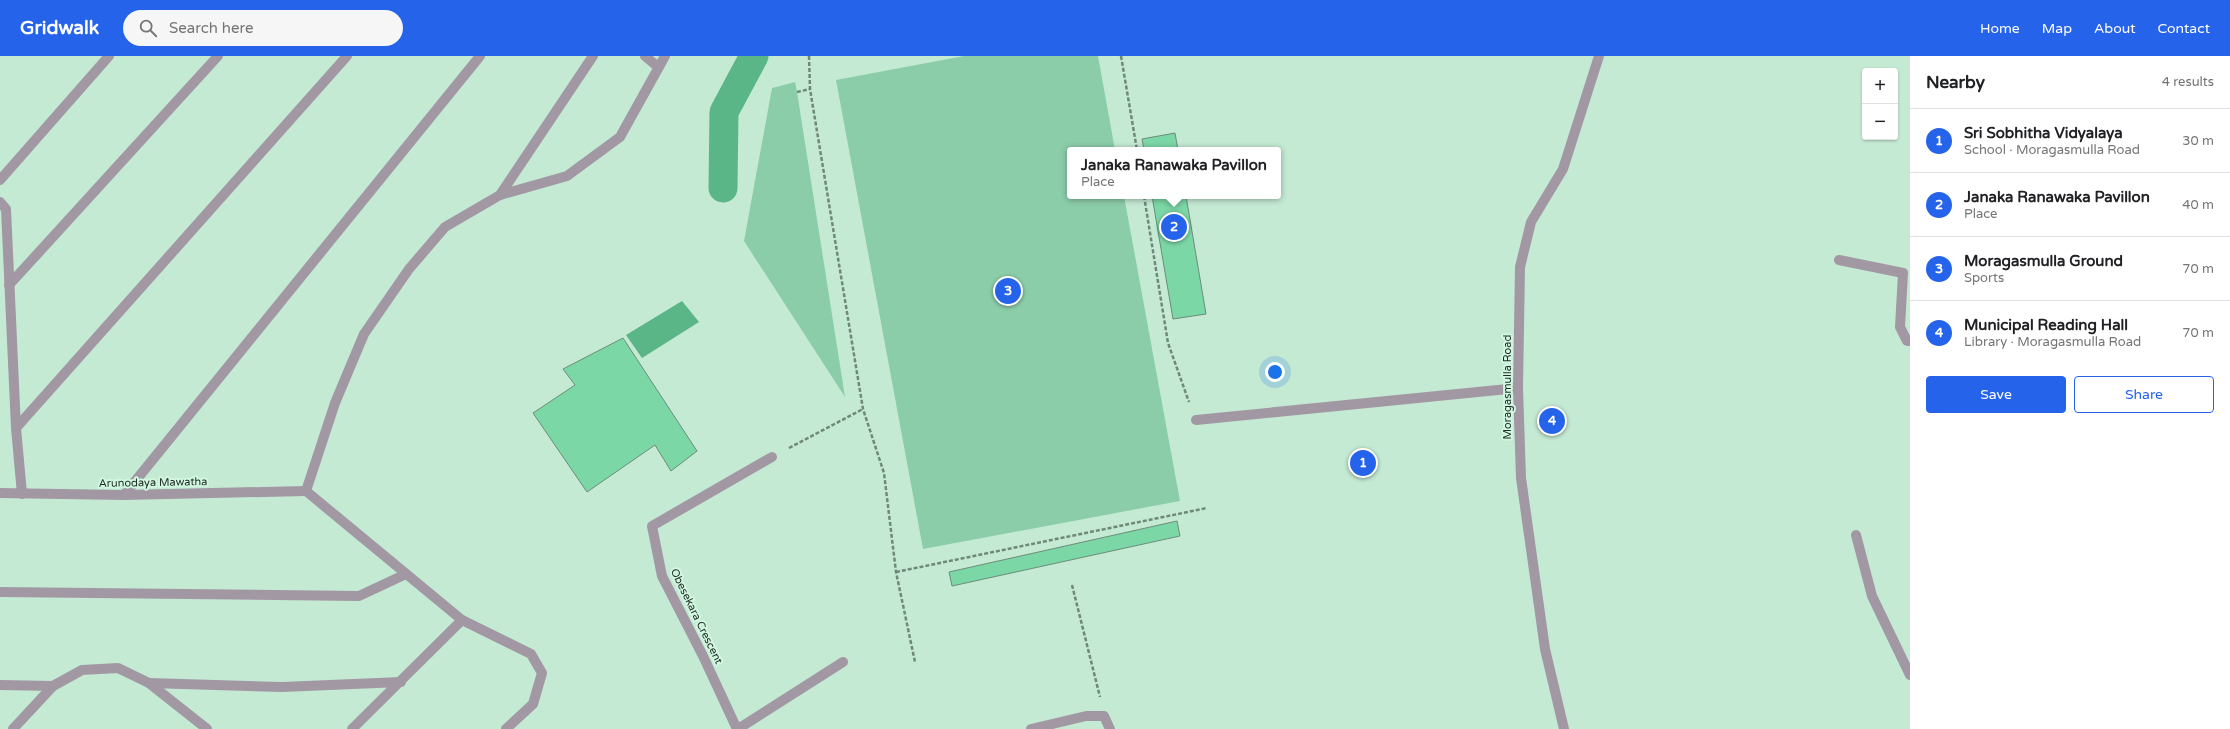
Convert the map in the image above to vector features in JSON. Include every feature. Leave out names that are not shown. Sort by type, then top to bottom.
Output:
[{"type":"street","points":[[0,180],[109,56]]},
{"type":"street","points":[[10,285],[218,56]]},
{"type":"street","points":[[16,428],[347,56]]},
{"type":"street","points":[[124,495],[480,56]]},
{"type":"street","points":[[500,195],[592,56]]},
{"type":"street","points":[[645,56],[658,67]]},
{"type":"street","points":[[506,729],[533,704],[542,672],[531,654],[462,620],[306,491],[335,403],[364,334],[409,269],[444,227],[500,195],[566,176],[620,137],[665,56]]},
{"type":"street","name":"Moragasmulla Road","points":[[1564,729],[1545,649],[1521,478],[1518,388],[1520,267],[1531,222],[1563,169],[1599,56]]},
{"type":"street","points":[[0,202],[6,209],[16,428],[22,494]]},
{"type":"street","points":[[1839,260],[1904,273],[1900,327],[1907,341],[1910,341]]},
{"type":"street","points":[[1196,420],[1518,388]]},
{"type":"street","name":"Obesekara Crescent","points":[[737,729],[703,656],[662,576],[652,526],[772,457]]},
{"type":"street","name":"Arunodaya Mawatha","points":[[0,493],[124,495],[306,491]]},
{"type":"street","points":[[1856,535],[1872,596],[1910,675]]},
{"type":"street","points":[[0,592],[359,596],[406,574]]},
{"type":"street","points":[[352,729],[462,620]]},
{"type":"street","points":[[737,729],[843,662]]},
{"type":"street","points":[[13,729],[53,686],[82,670],[118,668],[149,683],[207,729]]},
{"type":"street","points":[[149,683],[282,687],[400,682]]},
{"type":"street","points":[[0,685],[53,686]]},
{"type":"street","points":[[1031,729],[1086,716],[1104,716],[1110,729]]},
{"type":"path","points":[[809,56],[810,89],[863,409],[884,473],[896,572],[915,662]]},
{"type":"path","points":[[1121,56],[1136,147]]},
{"type":"path","points":[[797,92],[810,89]]},
{"type":"path","points":[[1144,199],[1168,343],[1196,420]]},
{"type":"path","points":[[772,457],[863,409]]},
{"type":"path","points":[[896,572],[1207,508]]},
{"type":"path","points":[[1072,585],[1104,716]]},
{"type":"shaded area","points":[[964,56],[1098,56],[1114,147],[1067,147],[1067,199],[1125,199],[1180,501],[923,549],[836,80]]},
{"type":"shaded area","points":[[795,82],[845,397],[744,241],[772,88]]},
{"type":"shaded area","points":[[682,301],[699,322],[642,358],[626,335]]},
{"type":"building","points":[[1175,133],[1177,147],[1143,147],[1142,139]]},
{"type":"building","points":[[1153,199],[1187,199],[1206,314],[1173,319]]},
{"type":"building","points":[[623,338],[697,451],[671,471],[655,445],[587,492],[533,413],[575,385],[563,369]]},
{"type":"building","points":[[1177,521],[1180,536],[952,586],[949,572]]},
{"type":"waterway","points":[[723,188],[724,112],[754,56]]},
{"type":"place","name":"Janaka Ranawaka Pavillon","points":[[1174,227]]},
{"type":"place","name":"Moragasmulla Ground","points":[[1008,291]]},
{"type":"place","name":"Municipal Reading Hall","points":[[1552,421]]},
{"type":"place","name":"Sri Sobhitha Vidyalaya","points":[[1363,463]]}]
